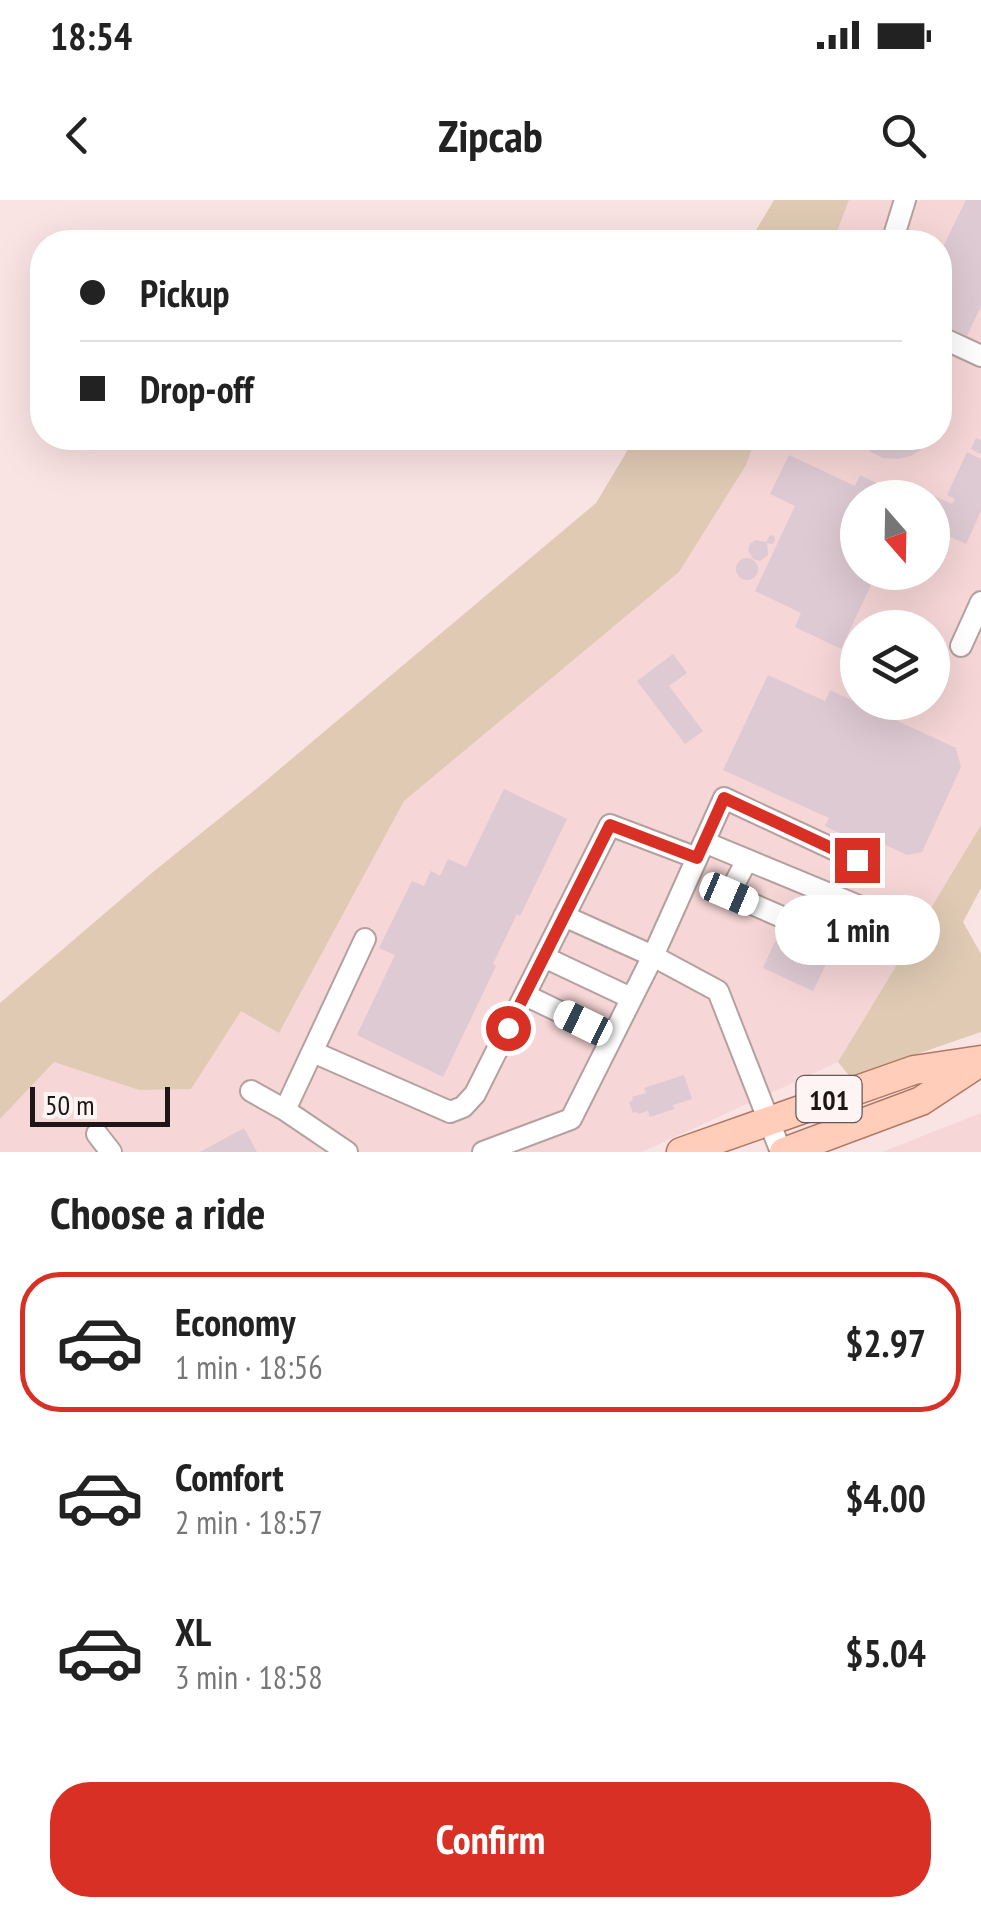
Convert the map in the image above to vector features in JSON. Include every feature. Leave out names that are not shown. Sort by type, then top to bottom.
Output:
[{"type":"main road","name":"101","points":[[681,1152],[914,1070],[981,1061]]},
{"type":"main road","name":"101","points":[[782,1152],[921,1101],[981,1061]]},
{"type":"lane","points":[[896,230],[905,200]]},
{"type":"lane","points":[[952,343],[981,356]]},
{"type":"lane","points":[[960,646],[981,602]]},
{"type":"lane","points":[[483,1152],[570,1119],[653,956],[724,798],[857,860]]},
{"type":"lane","points":[[312,1052],[450,1112],[463,1107],[475,1094],[610,825],[747,860],[866,910],[849,946],[729,894],[747,860]]},
{"type":"lane","points":[[564,916],[653,956],[718,991],[782,1152]]},
{"type":"lane","points":[[286,1110],[365,939]]},
{"type":"lane","points":[[544,957],[631,998]]},
{"type":"lane","points":[[525,995],[612,1037]]},
{"type":"lane","points":[[251,1091],[346,1152]]},
{"type":"lane","points":[[97,1134],[111,1152]]},
{"type":"shaded area","points":[[774,200],[849,200],[838,230],[756,230]]},
{"type":"shaded area","points":[[849,200],[981,200],[981,825],[838,1062],[642,1152],[0,1152],[0,1119],[54,1062],[139,1090],[241,1010],[279,1033],[404,801],[679,572],[751,450],[952,450],[952,230],[838,230]]},
{"type":"shaded area","points":[[628,450],[752,450],[679,572],[404,801],[279,1033],[241,1011],[191,1089],[139,1090],[54,1062],[0,1119],[0,1003],[596,503]]},
{"type":"shaded area","points":[[981,825],[981,888],[963,922],[981,954],[981,1032],[850,1077],[838,1062]]},
{"type":"shaded area","points":[[981,1113],[981,1152],[882,1152]]},
{"type":"building","points":[[966,200],[981,200],[981,306],[967,336],[952,329],[951,230]]},
{"type":"building","points":[[976,438],[981,440],[981,454],[971,449]]},
{"type":"building","points":[[869,450],[920,450],[897,459]]},
{"type":"building","points":[[967,452],[981,459],[981,511],[966,544],[950,537],[950,503],[955,499],[950,496]]},
{"type":"building","points":[[789,455],[842,480],[840,590],[869,590],[859,610],[840,610],[840,649],[795,627],[801,613],[755,591],[795,506],[770,494]]},
{"type":"building","points":[[770,535],[775,540],[773,544],[767,543],[768,555],[760,561],[753,559],[748,550],[750,544],[755,540],[766,542]]},
{"type":"building","points":[[747,558],[758,569],[747,580],[736,569]]},
{"type":"building","points":[[673,654],[687,673],[669,686],[703,731],[685,744],[637,681]]},
{"type":"building","points":[[768,675],[825,701],[830,690],[840,695],[840,720],[895,720],[956,748],[961,767],[922,852],[907,855],[864,835],[860,843],[825,826],[829,818],[723,770]]},
{"type":"building","points":[[504,789],[567,819],[520,916],[517,914],[443,1077],[357,1035],[395,955],[379,948],[412,881],[424,886],[431,871],[440,876],[448,859],[466,867]]},
{"type":"building","points":[[775,941],[826,964],[813,991],[763,968]]},
{"type":"building","points":[[684,1075],[692,1099],[650,1117],[648,1111],[633,1113],[629,1102],[632,1097],[646,1093],[644,1088]]},
{"type":"building","points":[[244,1128],[257,1152],[200,1152]]},
{"type":"route","points":[[508,1028],[610,825],[697,858],[724,798],[857,860]]}]
